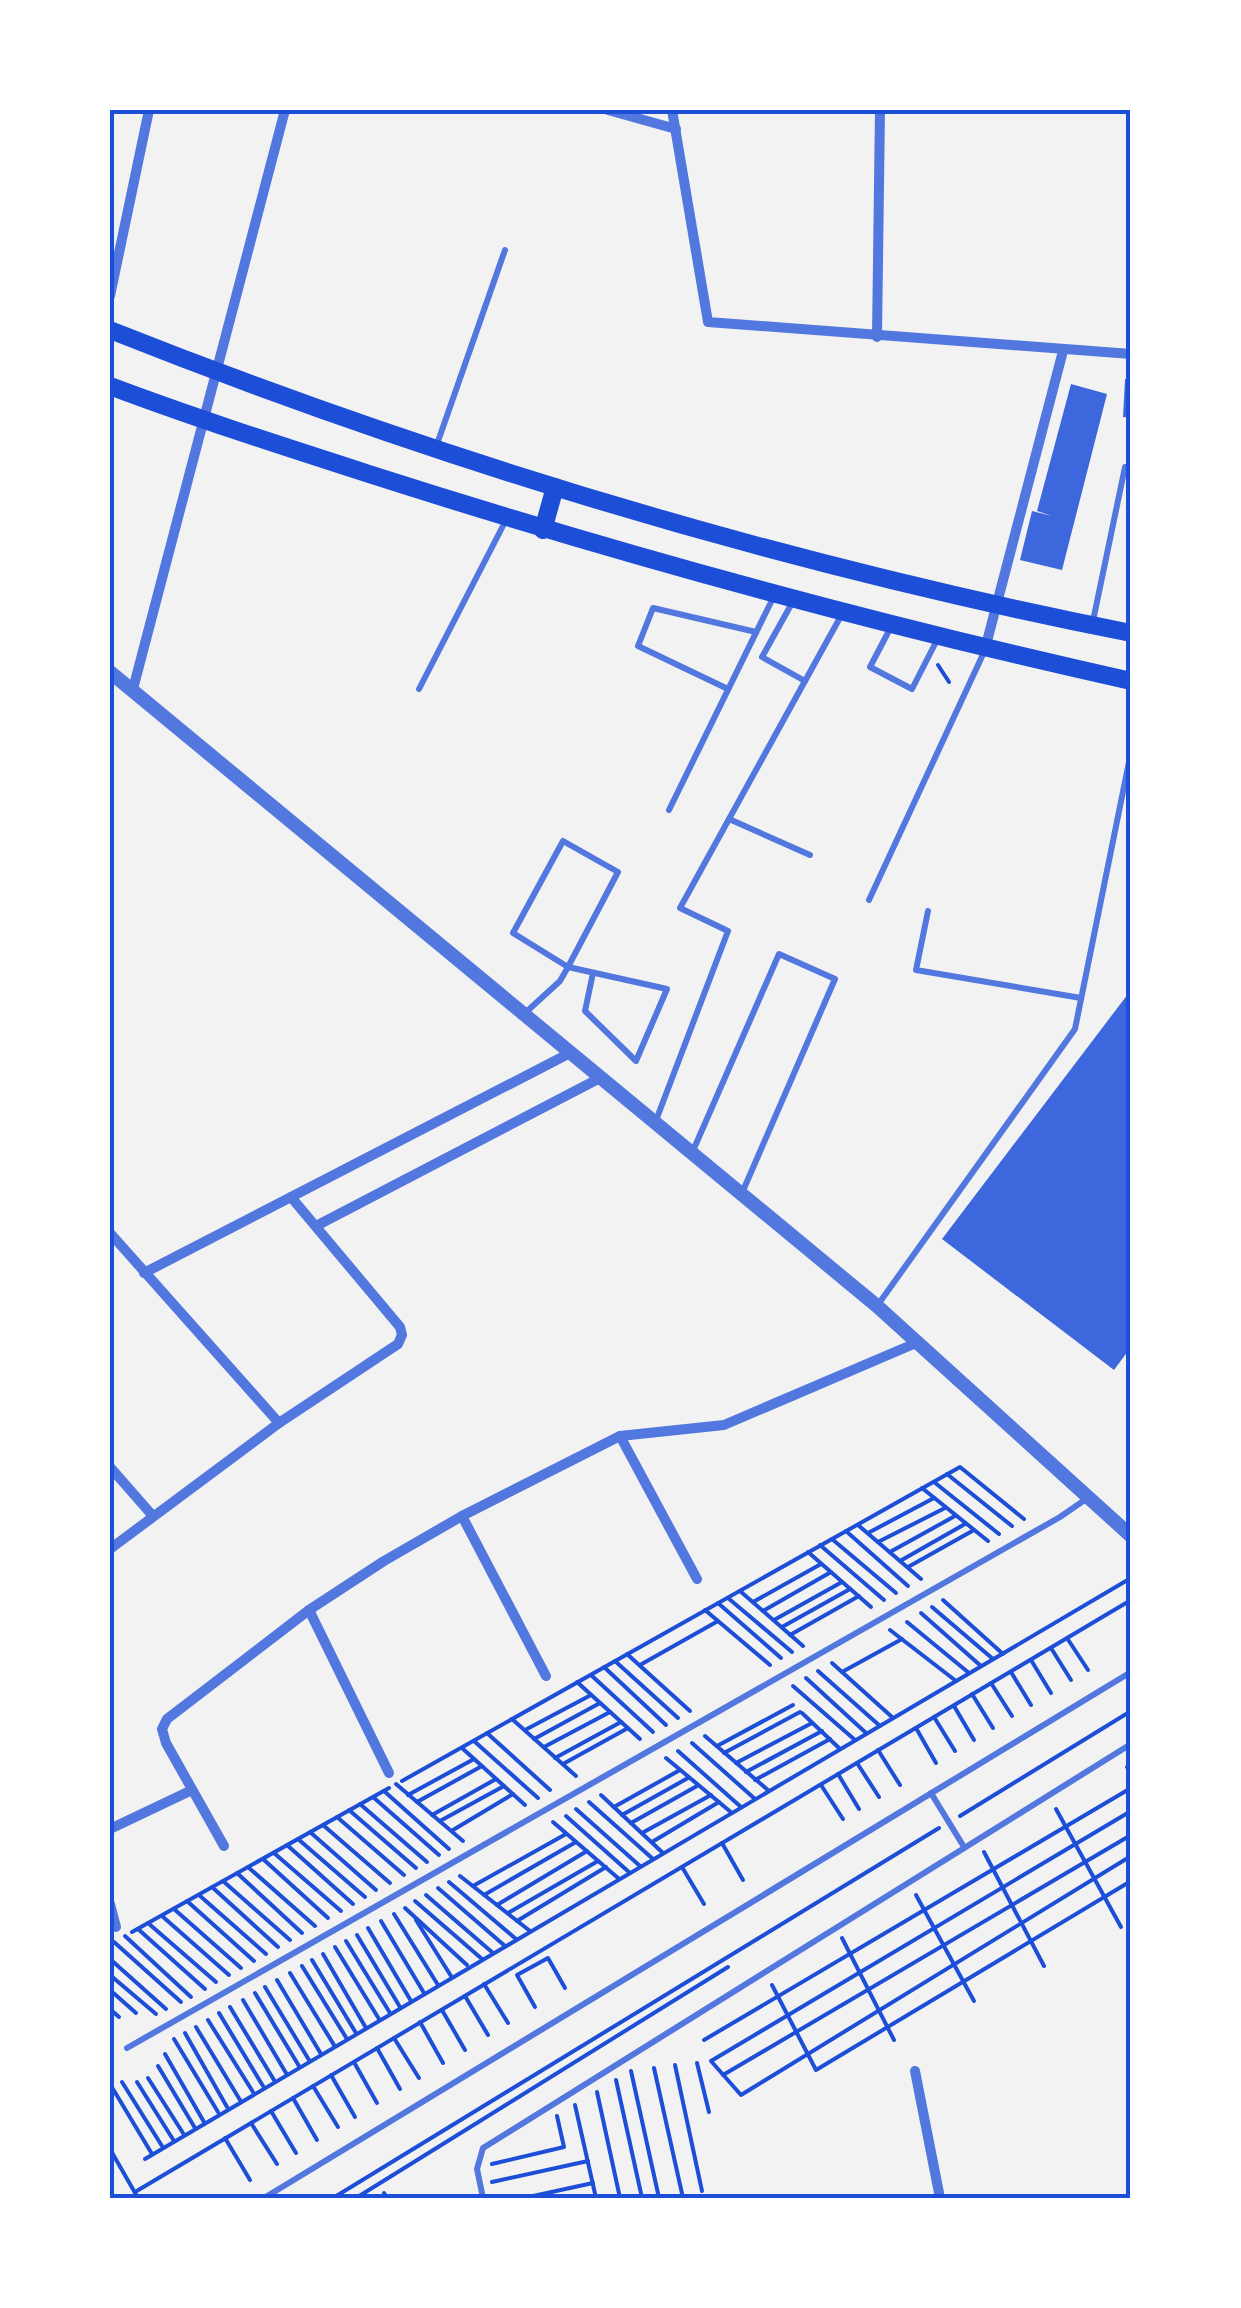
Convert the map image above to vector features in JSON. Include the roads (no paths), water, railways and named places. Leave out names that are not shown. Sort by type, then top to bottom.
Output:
[{"type":"main road","points":[[110,330],[217,372],[436,448],[727,538],[994,606],[1131,632]]},
{"type":"main road","points":[[110,386],[203,421],[543,530],[985,649],[1131,681]]},
{"type":"main road","points":[[543,530],[555,487]]},
{"type":"street","points":[[110,296],[149,110]]},
{"type":"street","points":[[133,690],[284,110]]},
{"type":"street","points":[[608,110],[676,128]]},
{"type":"street","points":[[672,110],[708,322],[1131,354]]},
{"type":"street","points":[[877,337],[880,110]]},
{"type":"street","points":[[985,649],[1063,350]]},
{"type":"street","points":[[110,672],[876,1306],[1131,1536]]},
{"type":"street","points":[[144,1273],[570,1054]]},
{"type":"street","points":[[316,1226],[600,1078]]},
{"type":"street","points":[[110,1549],[279,1423],[398,1344],[400,1327],[292,1197]]},
{"type":"street","points":[[110,1233],[279,1423]]},
{"type":"street","points":[[224,1846],[166,1743],[162,1729],[167,1718],[309,1610],[462,1516],[620,1436],[724,1425],[916,1343]]},
{"type":"street","points":[[620,1436],[697,1578]]},
{"type":"street","points":[[110,1467],[152,1515]]},
{"type":"street","points":[[462,1516],[546,1676]]},
{"type":"street","points":[[309,1610],[389,1773]]},
{"type":"street","points":[[110,1828],[192,1790]]},
{"type":"street","points":[[110,1904],[121,1932]]},
{"type":"street","points":[[915,2071],[940,2198]]},
{"type":"lane","points":[[436,448],[505,250]]},
{"type":"lane","points":[[1092,625],[1124,466],[1131,468]]},
{"type":"lane","points":[[419,689],[507,518]]},
{"type":"lane","points":[[669,810],[775,593]]},
{"type":"lane","points":[[795,598],[762,657],[806,681]]},
{"type":"lane","points":[[728,689],[638,646],[653,608],[756,632]]},
{"type":"lane","points":[[655,1123],[728,931],[680,908],[844,611]]},
{"type":"lane","points":[[892,624],[870,668],[912,689],[939,636]]},
{"type":"lane","points":[[869,900],[985,649]]},
{"type":"lane","points":[[876,1306],[1075,1030],[1131,752]]},
{"type":"lane","points":[[729,819],[810,855]]},
{"type":"lane","points":[[523,1014],[560,981],[568,967],[618,872],[563,842],[513,933],[568,967],[668,989],[636,1062],[586,1011],[593,973]]},
{"type":"lane","points":[[928,911],[916,970],[1081,998]]},
{"type":"lane","points":[[692,1154],[779,954],[835,979],[741,1194]]},
{"type":"lane","points":[[127,2048],[1090,1497]]},
{"type":"lane","points":[[264,2198],[1131,1672]]},
{"type":"lane","points":[[483,2198],[477,2169],[483,2148],[1131,1744]]},
{"type":"lane","points":[[931,1793],[964,1848]]}]
